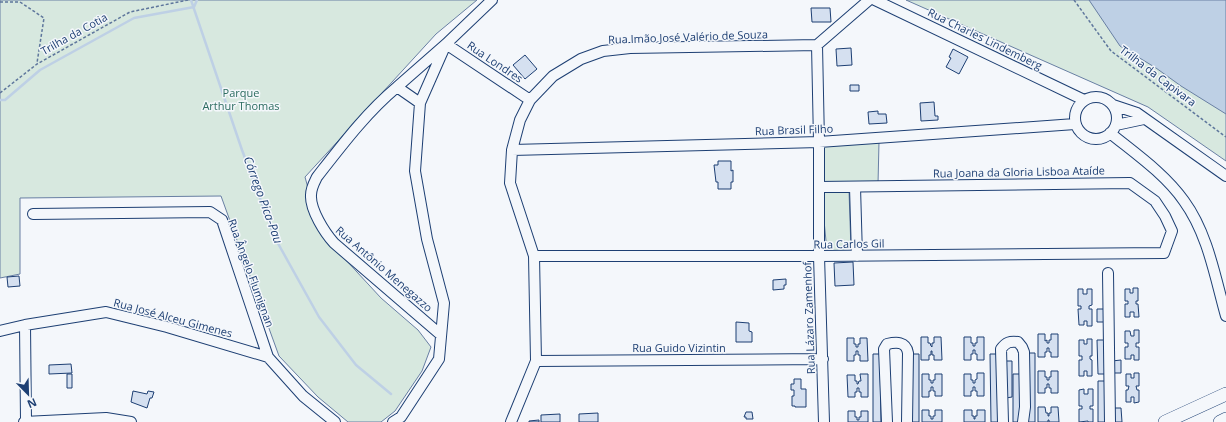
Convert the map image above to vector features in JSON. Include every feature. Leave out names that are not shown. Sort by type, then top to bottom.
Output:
[{"type":"main road","points":[[1165,422],[1226,394]]},
{"type":"main road","points":[[1220,422],[1226,419]]},
{"type":"street","points":[[393,422],[401,417],[439,359],[444,303],[427,239],[415,171],[420,103],[446,44],[492,0]]},
{"type":"street","points":[[816,45],[869,0]]},
{"type":"street","name":"Rua Charles Lindemberg","points":[[875,0],[1084,100]]},
{"type":"street","name":"Rua Antônio Menegazzo","points":[[441,335],[334,243],[326,234],[311,196],[313,185],[317,177],[346,139],[380,100],[446,44]]},
{"type":"street","name":"Rua Londres","points":[[446,44],[530,100]]},
{"type":"street","name":"Rua Imão José Valério de Souza","points":[[511,422],[536,361],[534,256],[510,183],[512,150],[520,120],[530,100],[553,76],[581,59],[603,51],[630,48],[816,45]]},
{"type":"street","name":"Rua Lázaro Zamenhof","points":[[816,45],[819,142],[819,256],[824,422]]},
{"type":"street","points":[[397,87],[420,103]]},
{"type":"street","points":[[1113,129],[1117,117],[1116,110],[1113,105],[1103,97],[1090,97],[1084,100],[1075,111],[1075,124],[1083,135],[1089,138],[1102,138],[1113,129],[1144,119]]},
{"type":"street","points":[[1113,105],[1137,113],[1226,176]]},
{"type":"street","name":"Rua Brasil Filho","points":[[512,150],[819,142],[1075,124]]},
{"type":"street","points":[[1113,129],[1161,174],[1184,201],[1201,232],[1226,316]]},
{"type":"street","name":"Rua Joana da Gloria Lisboa Ataíde","points":[[819,187],[1130,183],[1155,201],[1166,216],[1172,231],[1164,253]]},
{"type":"street","points":[[855,187],[857,256]]},
{"type":"street","name":"Rua Ângelo Flumignan","points":[[33,214],[210,212],[222,220],[268,357],[303,396],[335,422]]},
{"type":"street","name":"Rua Carlos Gil","points":[[534,256],[857,256],[1164,253]]},
{"type":"street","points":[[1108,273],[1110,422]]},
{"type":"street","name":"Rua José Alceu Gimenes","points":[[0,331],[25,325],[106,312],[167,327],[268,357]]},
{"type":"street","points":[[25,325],[25,422],[106,418],[131,422]]},
{"type":"street","points":[[1003,422],[1001,349],[1009,341],[1018,342],[1024,352],[1025,407],[1023,422]]},
{"type":"street","points":[[886,422],[884,348],[887,344],[897,342],[904,344],[907,347],[908,352],[907,422]]},
{"type":"street","name":"Rua Guido Vizintin","points":[[536,361],[823,359]]},
{"type":"path","name":"Trilha da Cotia","points":[[0,93],[37,64],[130,12],[188,0]]},
{"type":"path","name":"Trilha da Capivara","points":[[1074,0],[1111,51],[1226,137]]},
{"type":"path","points":[[0,2],[20,2],[44,18],[37,64]]},
{"type":"green space","name":"Parque Arthur Thomas","points":[[0,0],[477,0],[436,34],[305,177],[320,232],[381,298],[418,330],[431,347],[422,371],[395,411],[381,422],[348,422],[318,397],[279,356],[221,196],[20,198],[20,274],[0,278]]},
{"type":"green space","points":[[906,0],[1226,0],[1226,161],[1148,107]]},
{"type":"green space","points":[[879,142],[878,184],[823,185],[822,144]]},
{"type":"green space","points":[[821,190],[849,191],[851,250],[827,251]]},
{"type":"water","points":[[1089,0],[1226,0],[1226,114],[1120,46]]},
{"type":"building","points":[[811,8],[830,8],[831,22],[812,22]]},
{"type":"building","points":[[851,48],[852,65],[837,66],[836,49]]},
{"type":"building","points":[[953,49],[968,57],[959,74],[946,67],[951,58],[949,57]]},
{"type":"building","points":[[525,55],[537,69],[525,79],[513,65]]},
{"type":"building","points":[[850,85],[859,85],[859,91],[850,91]]},
{"type":"building","points":[[934,102],[935,116],[938,116],[938,120],[921,121],[920,103]]},
{"type":"building","points":[[878,111],[878,114],[886,114],[887,123],[869,124],[868,112]]},
{"type":"building","points":[[718,161],[731,161],[733,182],[731,182],[731,189],[718,189],[714,165],[718,165]]},
{"type":"building","points":[[853,262],[854,285],[835,286],[834,263]]},
{"type":"building","points":[[19,276],[20,286],[8,287],[7,277]]},
{"type":"building","points":[[786,279],[784,289],[773,290],[773,280]]},
{"type":"building","points":[[1133,288],[1138,288],[1138,301],[1136,301],[1136,304],[1138,304],[1139,317],[1134,317],[1134,312],[1130,312],[1130,317],[1125,317],[1125,304],[1128,304],[1128,301],[1125,301],[1125,289],[1130,289],[1130,293],[1133,293]]},
{"type":"building","points":[[1078,289],[1083,289],[1083,294],[1087,294],[1087,289],[1092,289],[1092,305],[1089,306],[1089,309],[1092,309],[1092,326],[1087,326],[1087,321],[1084,321],[1084,325],[1079,325],[1078,309],[1081,309],[1081,306],[1078,306]]},
{"type":"building","points":[[1097,309],[1105,309],[1105,322],[1097,322]]},
{"type":"building","points":[[736,322],[749,323],[749,331],[752,332],[752,342],[736,342]]},
{"type":"building","points":[[1134,330],[1139,330],[1139,343],[1136,343],[1136,347],[1139,347],[1139,360],[1134,360],[1134,355],[1131,355],[1131,359],[1125,359],[1125,347],[1128,347],[1128,343],[1125,343],[1125,331],[1130,331],[1131,336],[1134,336]]},
{"type":"building","points":[[1038,334],[1045,334],[1045,341],[1047,340],[1047,343],[1049,343],[1049,340],[1051,340],[1051,334],[1058,334],[1058,357],[1051,357],[1051,352],[1049,352],[1049,348],[1047,348],[1045,357],[1038,357]]},
{"type":"building","points":[[921,337],[928,337],[928,343],[930,343],[932,347],[934,337],[941,337],[942,360],[934,360],[934,355],[932,355],[931,351],[929,360],[921,360]]},
{"type":"building","points":[[964,337],[971,337],[971,343],[975,346],[975,343],[977,343],[977,337],[984,337],[984,360],[977,360],[977,354],[975,354],[975,350],[973,350],[971,360],[964,360]]},
{"type":"building","points":[[847,338],[854,338],[854,344],[858,347],[858,344],[860,344],[860,338],[867,338],[868,361],[860,361],[860,355],[858,355],[858,351],[856,351],[854,361],[847,361]]},
{"type":"building","points":[[1087,339],[1092,339],[1092,356],[1090,356],[1090,359],[1092,360],[1092,376],[1087,376],[1087,371],[1084,371],[1084,376],[1079,376],[1079,360],[1082,360],[1082,356],[1079,356],[1079,340],[1084,340],[1084,344],[1087,344]]},
{"type":"building","points":[[1097,340],[1106,340],[1107,374],[1098,374]]},
{"type":"building","points":[[1027,353],[1035,353],[1035,422],[1027,422]]},
{"type":"building","points":[[873,354],[880,354],[881,422],[873,422]]},
{"type":"building","points":[[910,354],[919,354],[919,422],[911,422]]},
{"type":"building","points":[[990,354],[998,354],[999,422],[991,422]]},
{"type":"building","points":[[1121,360],[1121,373],[1112,373],[1112,361]]},
{"type":"building","points":[[1005,361],[1012,361],[1012,397],[1006,398]]},
{"type":"building","points":[[71,364],[72,373],[49,374],[49,365]]},
{"type":"building","points":[[1038,371],[1045,371],[1045,377],[1049,380],[1049,377],[1051,377],[1051,371],[1058,371],[1058,393],[1051,393],[1051,388],[1049,388],[1049,384],[1047,384],[1045,393],[1038,393]]},
{"type":"building","points":[[977,373],[984,373],[984,396],[977,396],[977,391],[975,391],[975,387],[973,387],[971,396],[964,396],[964,374],[971,374],[971,380],[975,383]]},
{"type":"building","points":[[1134,373],[1139,373],[1139,386],[1136,386],[1137,390],[1139,390],[1139,402],[1134,403],[1134,397],[1131,397],[1131,402],[1126,402],[1126,390],[1128,390],[1129,386],[1126,386],[1126,374],[1131,374],[1131,378],[1134,378]]},
{"type":"building","points":[[67,374],[72,374],[72,388],[67,388]]},
{"type":"building","points":[[860,374],[868,374],[868,397],[861,397],[861,392],[859,392],[859,388],[857,388],[855,397],[848,397],[847,375],[855,375],[855,381],[857,381],[858,384],[859,381],[861,381]]},
{"type":"building","points":[[922,374],[929,374],[929,380],[933,383],[933,380],[935,380],[935,374],[942,374],[942,396],[935,396],[935,391],[933,391],[933,387],[931,387],[929,397],[922,397]]},
{"type":"building","points":[[1013,374],[1021,374],[1021,422],[1013,422]]},
{"type":"building","points":[[794,379],[801,379],[801,389],[806,389],[806,407],[792,406],[792,396],[794,396],[794,390],[791,390],[791,384],[794,384]]},
{"type":"building","points":[[1098,381],[1107,381],[1107,422],[1098,422]]},
{"type":"building","points":[[1084,389],[1084,394],[1088,394],[1088,389],[1093,389],[1093,406],[1090,406],[1090,409],[1093,409],[1093,422],[1079,422],[1079,409],[1082,409],[1082,406],[1079,406],[1079,390]]},
{"type":"building","points":[[133,391],[147,394],[148,391],[154,392],[152,398],[150,398],[147,408],[131,402]]},
{"type":"building","points":[[1038,407],[1045,407],[1046,413],[1048,413],[1049,416],[1049,413],[1051,413],[1051,407],[1058,407],[1059,422],[1049,422],[1048,420],[1048,422],[1038,422]]},
{"type":"building","points":[[1113,408],[1121,408],[1122,422],[1113,422]]},
{"type":"building","points":[[922,410],[929,410],[929,416],[933,419],[933,416],[935,416],[935,410],[942,410],[942,422],[922,422]]},
{"type":"building","points":[[964,410],[972,410],[972,416],[974,416],[975,419],[975,416],[977,416],[977,410],[985,410],[985,422],[964,422]]},
{"type":"building","points":[[848,411],[855,411],[855,417],[859,420],[859,417],[861,417],[861,411],[868,411],[868,422],[848,422]]},
{"type":"building","points":[[746,412],[752,412],[753,419],[746,419],[746,417],[744,417]]},
{"type":"building","points":[[598,413],[598,422],[579,422],[579,414]]},
{"type":"building","points":[[560,414],[560,422],[541,422],[541,415]]},
{"type":"building","points":[[539,420],[539,422],[529,422],[529,421]]},
{"type":"waterway","name":"Córrego Pica-Pau","points":[[191,0],[242,150],[275,238],[319,317],[356,365],[391,394]]},
{"type":"waterway","points":[[0,100],[5,100],[40,70],[134,18],[194,7],[197,0]]}]
